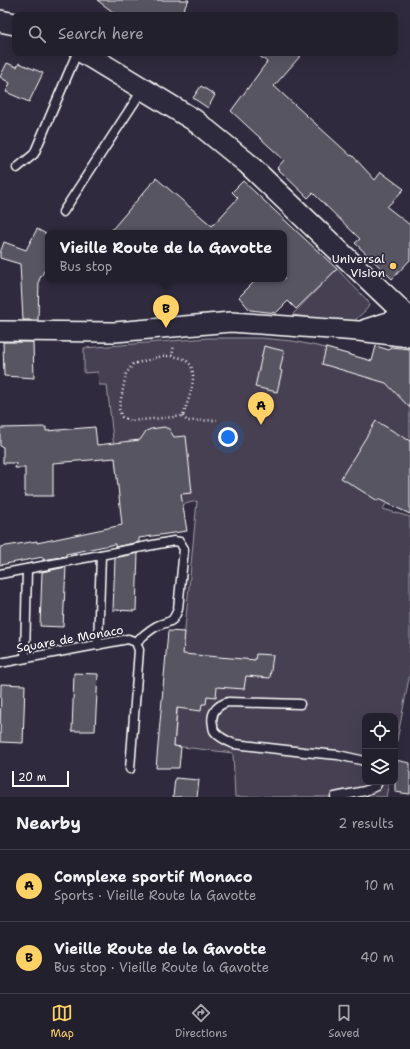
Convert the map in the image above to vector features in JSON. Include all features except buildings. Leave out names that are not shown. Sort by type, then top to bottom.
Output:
[{"type":"main road","points":[[0,21],[12,23]]},
{"type":"main road","points":[[89,56],[194,120],[247,163],[409,317]]},
{"type":"street","points":[[358,332],[409,317]]},
{"type":"street","points":[[0,331],[115,332],[231,322],[358,332],[410,338]]},
{"type":"lane","points":[[18,168],[34,154],[76,56]]},
{"type":"lane","points":[[63,212],[144,89]]},
{"type":"lane","points":[[0,574],[174,541],[180,542],[184,549],[178,609],[174,618],[169,623],[157,626],[136,642]]},
{"type":"lane","points":[[98,645],[101,555]]},
{"type":"lane","points":[[25,658],[28,569]]},
{"type":"lane","name":"Square de Monaco","points":[[0,663],[128,639],[136,642],[140,650],[130,769]]},
{"type":"lane","points":[[300,704],[228,702],[220,704],[214,712],[212,720],[214,731],[224,739],[234,744],[338,755],[362,760]]},
{"type":"lane","points":[[335,797],[365,791],[376,785]]},
{"type":"path","points":[[172,356],[176,327]]},
{"type":"path","points":[[183,416],[131,421],[122,417],[119,409],[126,374],[132,364],[163,356],[172,356],[186,360],[192,366],[194,377],[183,416],[187,422],[217,420]]},
{"type":"shaded area","points":[[337,269],[368,301],[369,305],[366,310],[353,323],[292,315]]},
{"type":"shaded area","points":[[208,338],[260,338],[293,341],[326,348],[391,367],[410,386],[410,464],[383,509],[410,517],[410,677],[398,735],[398,713],[362,713],[362,785],[388,785],[386,797],[235,797],[233,753],[174,746],[197,501],[122,519],[107,385],[99,385],[98,372],[84,373],[84,348]]},
{"type":"place","name":"Universal Vision","points":[[393,266]]},
{"type":"place","name":"Vieille Route de la Gavotte","points":[[166,328]]},
{"type":"place","name":"Complexe sportif Monaco","points":[[261,425]]}]
